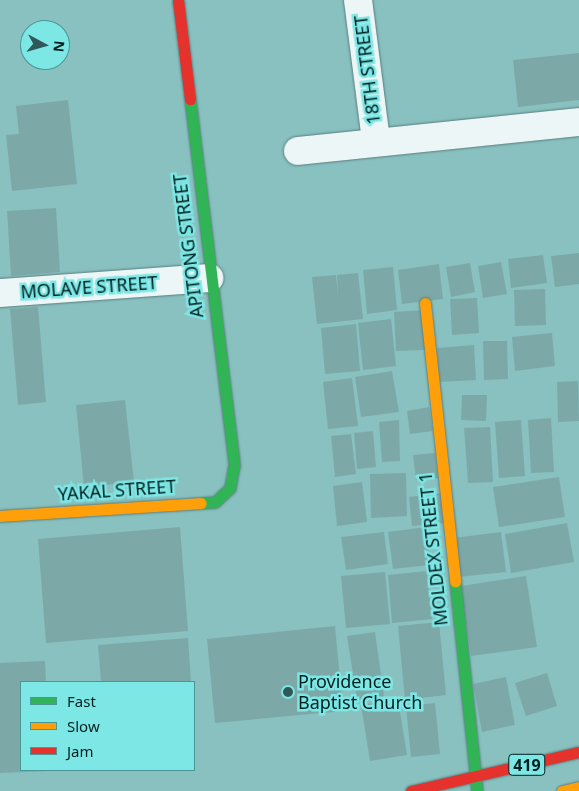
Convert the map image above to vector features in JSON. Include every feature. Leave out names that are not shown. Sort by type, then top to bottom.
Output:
[{"type":"street","name":"APITONG STREET","points":[[178,0],[209,278],[234,466],[230,488]]},
{"type":"street","name":"18TH STREET","points":[[362,0],[376,141]]},
{"type":"street","points":[[298,151],[376,141],[579,122]]},
{"type":"street","name":"MOLAVE STREET","points":[[0,293],[209,278]]},
{"type":"street","name":"MOLDEX STREET 1","points":[[425,303],[477,791]]},
{"type":"street","name":"YAKAL STREET","points":[[0,516],[215,502],[230,488]]},
{"type":"street","name":"419","points":[[411,791],[476,778],[579,752]]},
{"type":"street","name":"419","points":[[562,791],[579,787]]},
{"type":"building","points":[[579,53],[579,100],[518,107],[513,60]]},
{"type":"building","points":[[68,100],[77,184],[12,191],[6,135],[19,134],[16,106]]},
{"type":"building","points":[[56,208],[60,272],[11,276],[7,211]]},
{"type":"building","points":[[579,253],[579,284],[555,287],[551,256]]},
{"type":"building","points":[[543,255],[547,283],[511,288],[508,259]]},
{"type":"building","points":[[501,262],[507,294],[483,298],[478,266]]},
{"type":"building","points":[[470,263],[475,292],[451,297],[446,267]]},
{"type":"building","points":[[439,264],[443,299],[402,304],[398,270]]},
{"type":"building","points":[[393,267],[397,310],[367,314],[363,270]]},
{"type":"building","points":[[358,273],[363,319],[317,324],[312,277],[336,275],[338,297],[337,275]]},
{"type":"building","points":[[545,289],[546,325],[515,326],[514,290]]},
{"type":"building","points":[[477,298],[479,333],[452,335],[450,299]]},
{"type":"building","points":[[38,307],[46,402],[18,405],[10,309]]},
{"type":"building","points":[[424,310],[426,350],[396,351],[394,312]]},
{"type":"building","points":[[391,319],[396,366],[363,370],[358,323]]},
{"type":"building","points":[[356,324],[360,371],[325,374],[321,328]]},
{"type":"building","points":[[552,333],[555,366],[515,371],[512,337]]},
{"type":"building","points":[[483,341],[507,341],[508,379],[484,380]]},
{"type":"building","points":[[474,345],[476,380],[439,382],[437,348]]},
{"type":"building","points":[[392,371],[399,412],[361,417],[355,377]]},
{"type":"building","points":[[352,378],[358,426],[328,429],[323,382]]},
{"type":"building","points":[[578,381],[579,421],[558,422],[557,382]]},
{"type":"building","points":[[462,395],[487,395],[486,421],[461,420]]},
{"type":"building","points":[[125,400],[134,482],[84,487],[76,405]]},
{"type":"building","points":[[429,407],[433,431],[410,434],[407,411]]},
{"type":"building","points":[[551,418],[554,472],[531,473],[528,420]]},
{"type":"building","points":[[399,420],[400,461],[382,462],[379,422]]},
{"type":"building","points":[[521,420],[525,476],[499,478],[495,422]]},
{"type":"building","points":[[490,427],[493,482],[468,483],[464,428]]},
{"type":"building","points":[[373,431],[376,467],[357,469],[354,433]]},
{"type":"building","points":[[351,434],[356,474],[335,477],[331,436]]},
{"type":"building","points":[[435,453],[438,478],[416,480],[413,455]]},
{"type":"building","points":[[406,473],[407,516],[371,518],[370,474]]},
{"type":"building","points":[[559,477],[565,517],[499,527],[493,487]]},
{"type":"building","points":[[362,482],[367,522],[337,526],[333,486]]},
{"type":"building","points":[[441,493],[444,523],[412,526],[409,497]]},
{"type":"building","points":[[567,523],[574,562],[511,573],[505,534]]},
{"type":"building","points":[[180,527],[188,631],[46,643],[38,539]]},
{"type":"building","points":[[426,527],[430,565],[393,569],[388,532]]},
{"type":"building","points":[[384,532],[388,564],[346,570],[341,537]]},
{"type":"building","points":[[501,532],[506,572],[458,577],[453,538]]},
{"type":"building","points":[[427,571],[432,619],[392,623],[388,575]]},
{"type":"building","points":[[385,572],[390,624],[346,628],[341,576]]},
{"type":"building","points":[[526,576],[537,647],[471,656],[461,586]]},
{"type":"building","points":[[439,622],[446,695],[405,700],[398,626]]},
{"type":"building","points":[[335,626],[343,711],[215,723],[207,639]]},
{"type":"building","points":[[375,632],[384,696],[357,700],[347,636]]},
{"type":"building","points":[[188,638],[191,681],[101,681],[98,645]]},
{"type":"building","points":[[45,661],[46,681],[20,681],[20,771],[50,771],[0,773],[0,663]]},
{"type":"building","points":[[547,673],[557,706],[526,716],[515,683]]},
{"type":"building","points":[[506,677],[515,725],[482,732],[473,684]]},
{"type":"building","points":[[398,699],[407,755],[370,761],[361,705]]},
{"type":"building","points":[[435,703],[440,754],[411,757],[406,706]]},
{"type":"traffic: fast","points":[[190,99],[234,465],[230,488],[215,502],[201,503]]},
{"type":"traffic: fast","points":[[455,581],[477,791]]},
{"type":"traffic: slow","points":[[425,303],[455,581]]},
{"type":"traffic: slow","points":[[0,516],[201,503]]},
{"type":"traffic: slow","points":[[562,791],[579,787]]},
{"type":"traffic: jam","points":[[178,0],[190,99]]},
{"type":"traffic: jam","points":[[411,791],[579,752]]},
{"type":"place","name":"Providence Baptist Church","points":[[288,692]]}]
